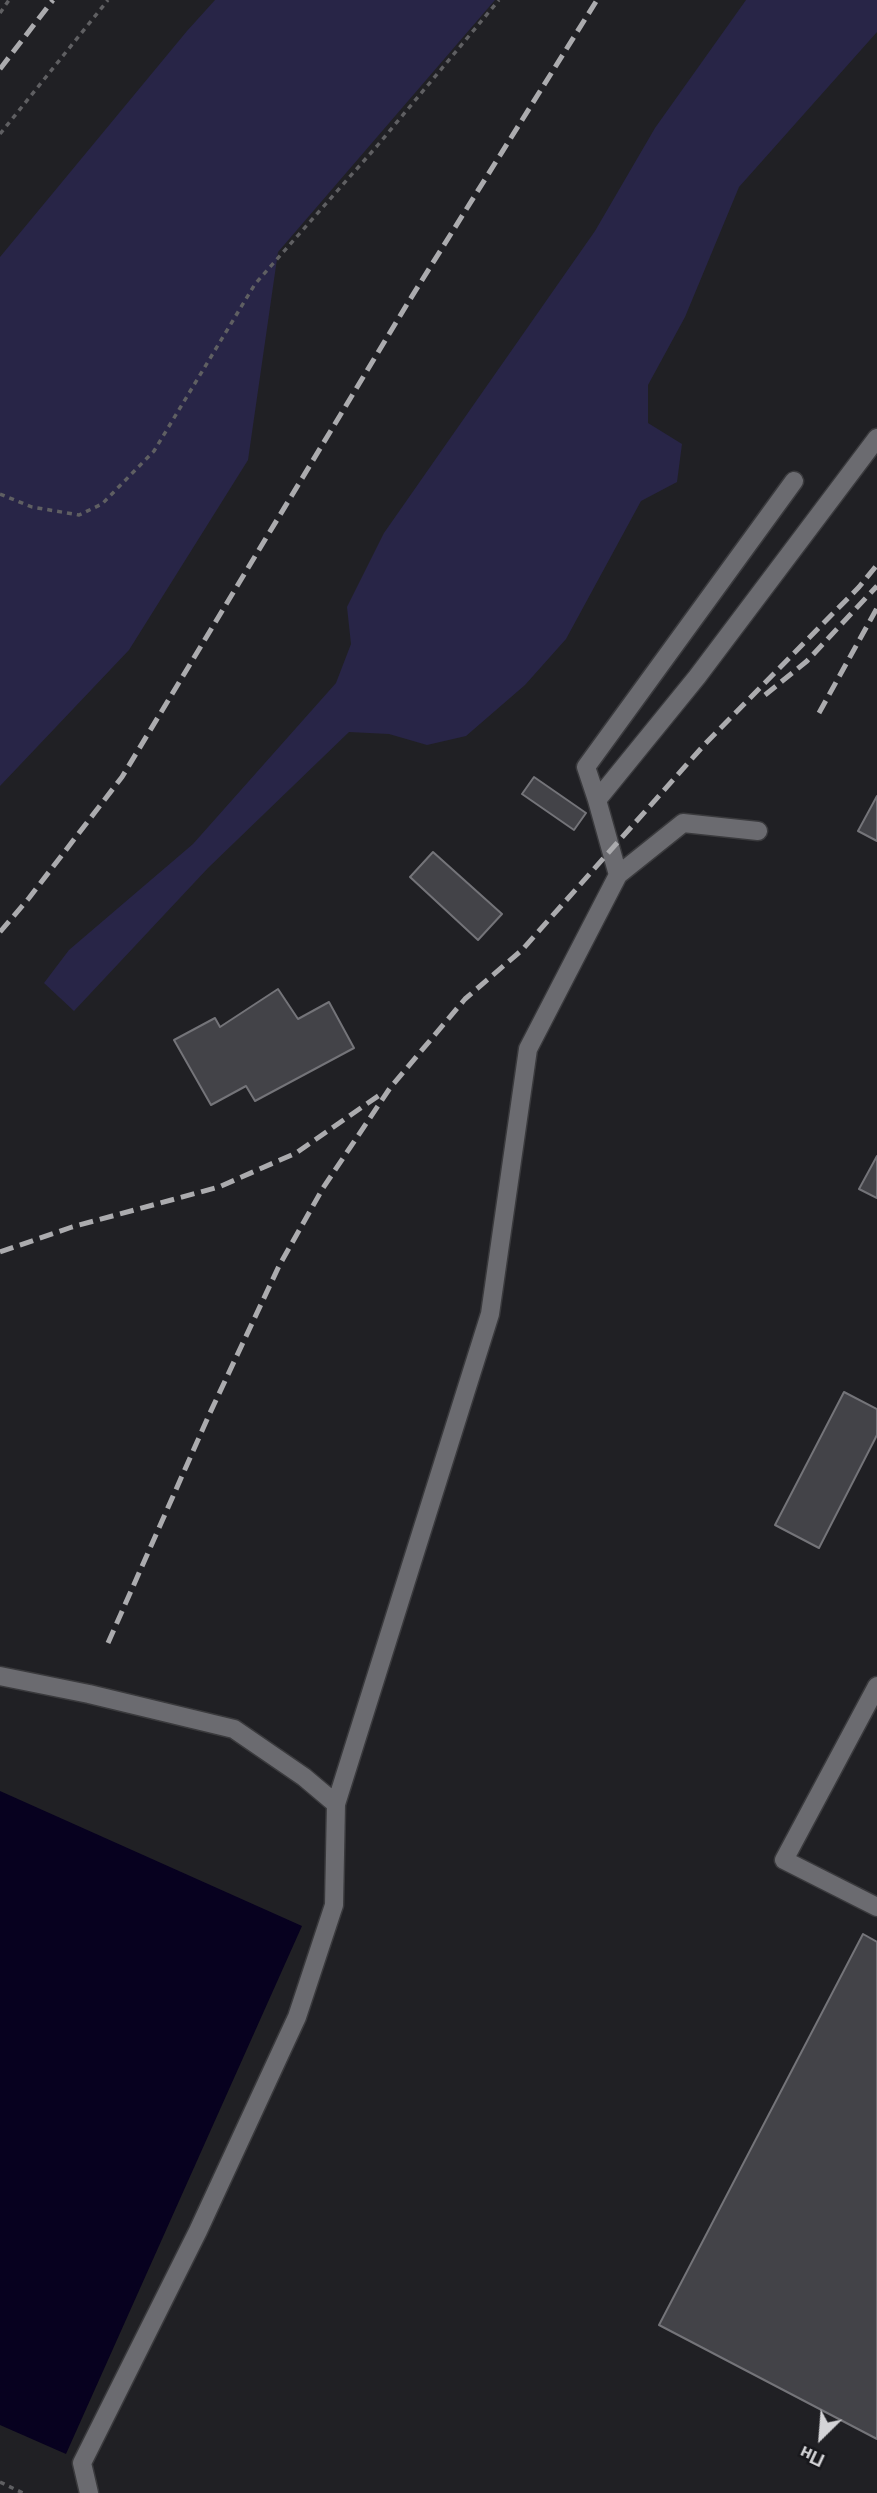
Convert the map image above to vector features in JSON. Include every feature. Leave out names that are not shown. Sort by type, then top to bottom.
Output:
[{"type":"lane","points":[[597,800],[697,677],[877,438]]},
{"type":"lane","points":[[618,875],[586,767],[794,481]]},
{"type":"lane","points":[[89,2493],[82,2463],[198,2231],[297,2017],[334,1905],[336,1804],[490,1314],[528,1049],[618,875],[683,823],[758,831]]},
{"type":"lane","points":[[0,1676],[89,1694],[234,1729],[303,1777],[336,1804]]},
{"type":"lane","points":[[877,1686],[785,1860],[877,1907]]},
{"type":"path","points":[[0,13],[9,0]]},
{"type":"path","points":[[0,134],[108,0]]},
{"type":"path","points":[[0,494],[32,508],[79,515],[102,504],[154,451],[255,284],[377,146],[499,0]]},
{"type":"path","points":[[0,2482],[23,2493]]},
{"type":"shaded area","points":[[215,0],[495,0],[278,252],[248,460],[129,650],[0,786],[0,257]]},
{"type":"shaded area","points":[[746,0],[877,0],[877,32],[739,187],[685,317],[648,385],[648,423],[682,444],[677,482],[641,501],[566,639],[525,685],[466,736],[427,745],[389,734],[349,732],[208,868],[74,1011],[44,983],[69,950],[193,844],[336,683],[351,644],[347,607],[384,533],[595,231],[655,128]]},
{"type":"shaded area","points":[[0,1791],[302,1926],[66,2454],[0,2425]]},
{"type":"building","points":[[534,777],[586,813],[574,830],[522,794]]},
{"type":"building","points":[[877,796],[877,841],[858,831]]},
{"type":"building","points":[[433,852],[502,914],[478,940],[410,877]]},
{"type":"building","points":[[278,989],[298,1019],[329,1002],[354,1048],[255,1101],[246,1086],[211,1105],[174,1040],[215,1018],[220,1027]]},
{"type":"building","points":[[877,1156],[877,1198],[859,1189]]},
{"type":"building","points":[[844,1392],[877,1409],[877,1435],[819,1548],[775,1525]]},
{"type":"building","points":[[863,1934],[877,1942],[877,2439],[659,2325]]},
{"type":"railway","points":[[0,69],[53,0]]},
{"type":"railway","points":[[0,932],[122,777],[409,301],[597,0]]},
{"type":"railway","points":[[108,1643],[209,1415],[279,1266],[323,1188],[390,1088],[465,999],[522,950],[705,744],[859,587],[877,565]]},
{"type":"railway","points":[[765,695],[807,661],[877,586]]},
{"type":"railway","points":[[819,713],[877,608]]},
{"type":"railway","points":[[0,1252],[72,1227],[219,1187],[296,1153],[381,1094]]}]
